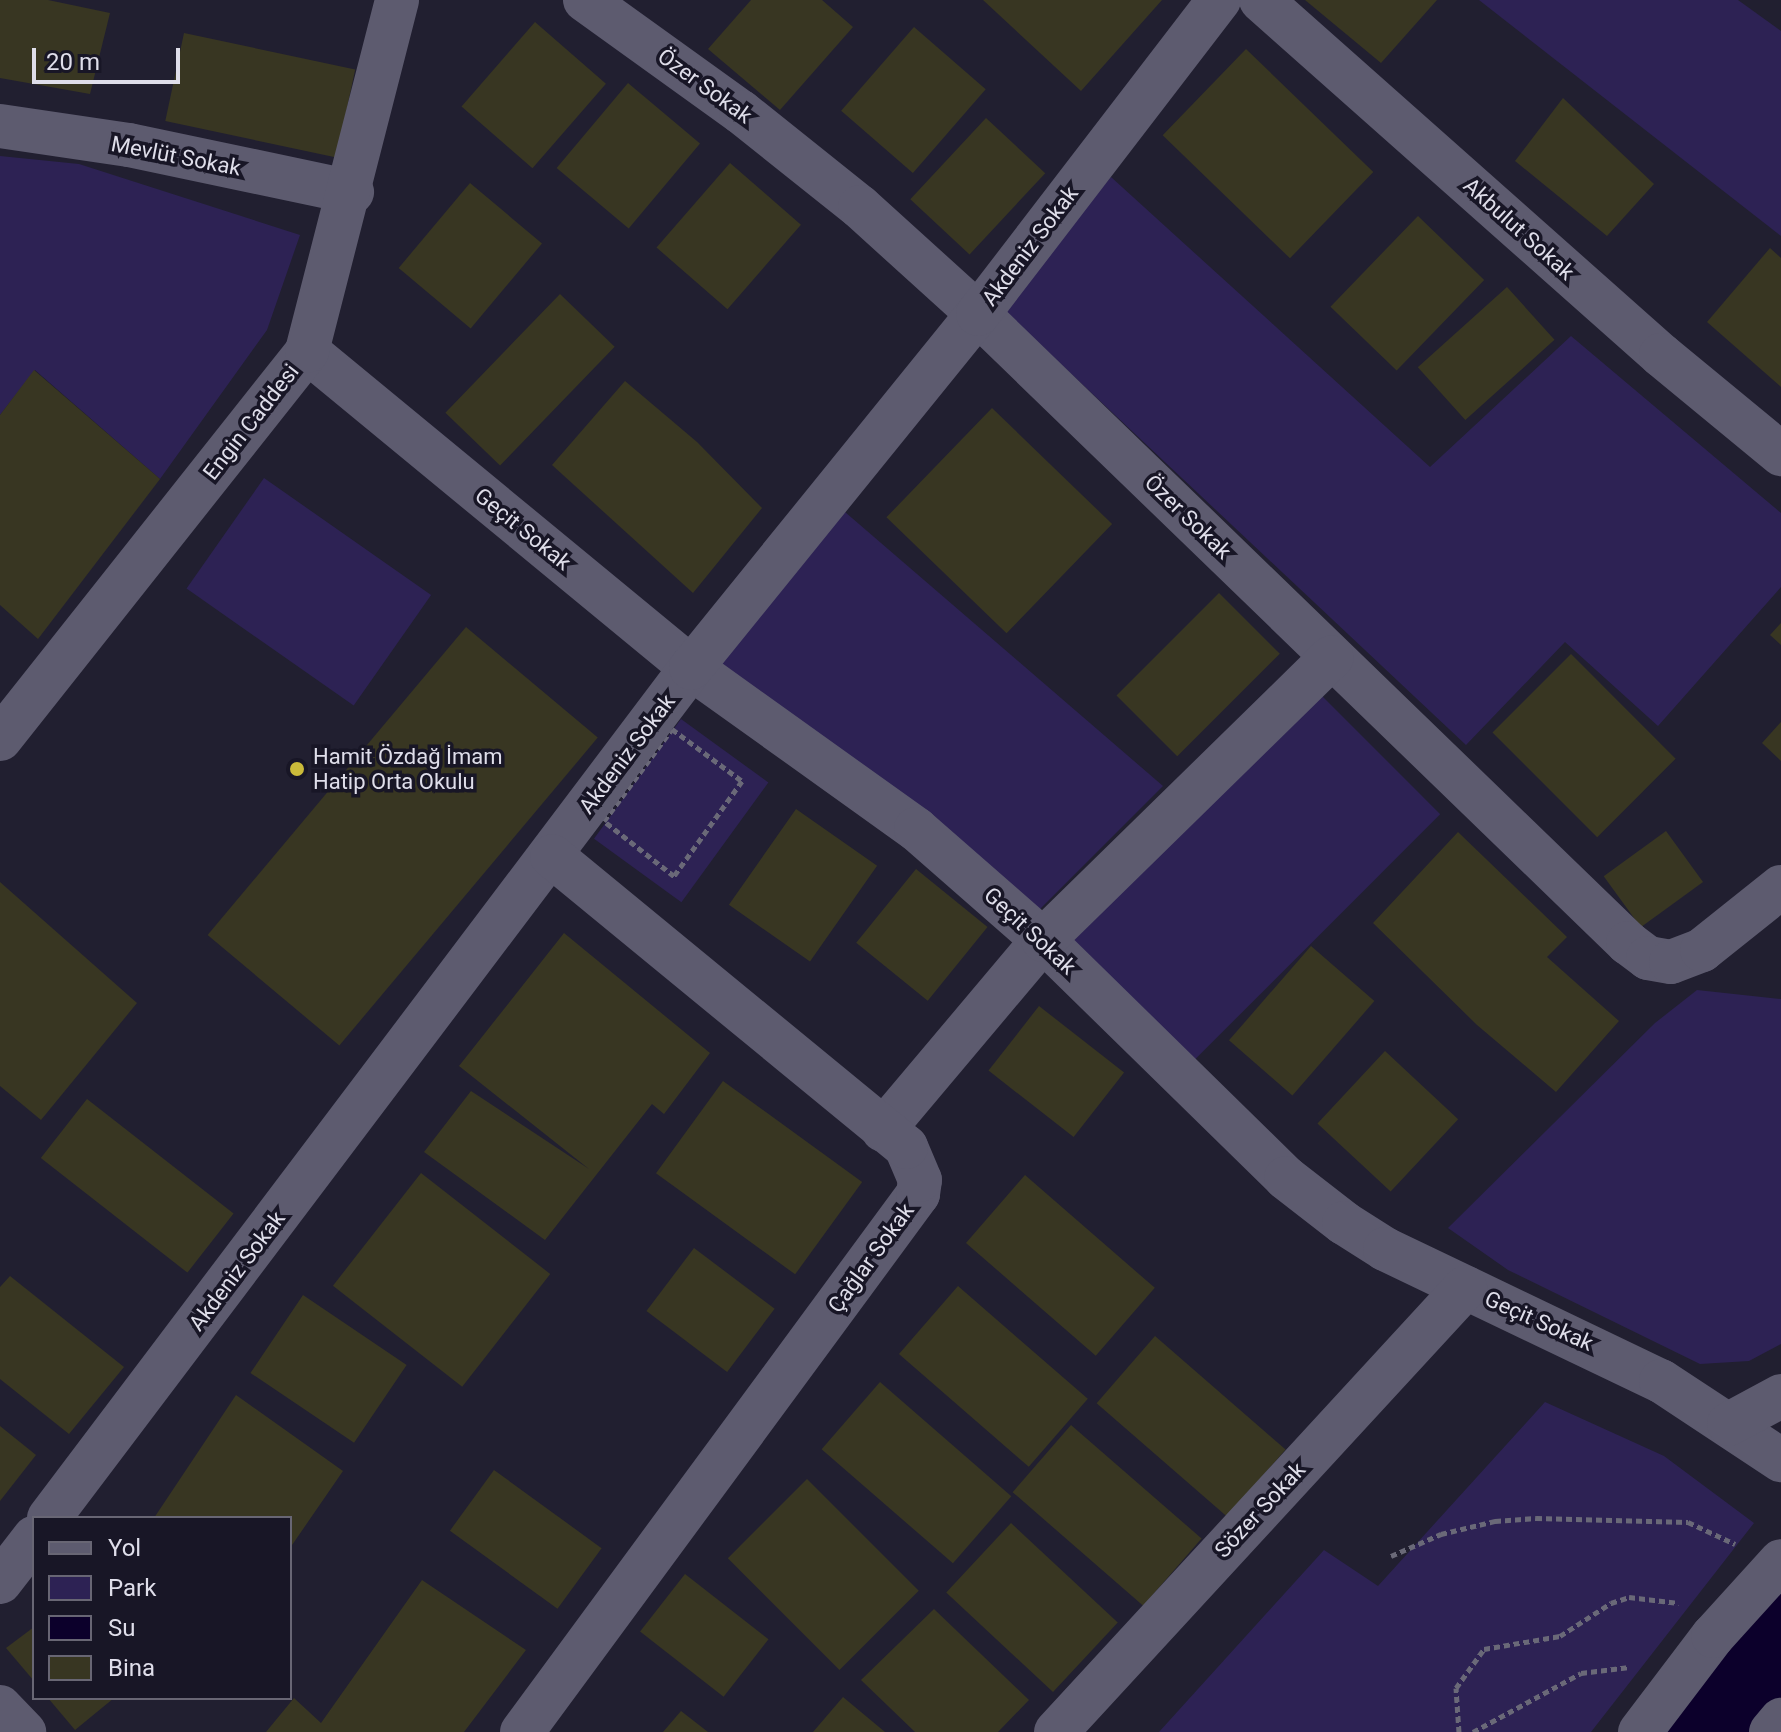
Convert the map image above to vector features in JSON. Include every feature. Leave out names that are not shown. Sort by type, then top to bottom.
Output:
[{"type":"street","name":"Engin Caddesi","points":[[0,739],[307,351],[352,192],[397,0]]},
{"type":"street","name":"Özer Sokak","points":[[585,0],[836,188],[978,314],[1648,958],[1671,962],[1702,950],[1781,887]]},
{"type":"street","name":"Akdeniz Sokak","points":[[51,1516],[691,668],[978,314],[1219,0]]},
{"type":"street","name":"Akbulut Sokak","points":[[1261,0],[1661,355],[1781,454]]},
{"type":"street","name":"Mevlüt Sokak","points":[[0,126],[129,145],[352,192]]},
{"type":"street","name":"Geçit Sokak","points":[[307,351],[691,668],[916,829],[1043,940],[1286,1178],[1385,1249],[1585,1340],[1729,1424],[1781,1460]]},
{"type":"street","points":[[883,1130],[1043,940],[1332,657]]},
{"type":"street","name":"Çağlar Sokak","points":[[522,1732],[918,1194],[917,1162],[883,1130],[552,856]]},
{"type":"street","name":"Sözer Sokak","points":[[1056,1732],[1465,1288]]},
{"type":"street","points":[[1729,1424],[1781,1396]]},
{"type":"street","points":[[0,1582],[32,1541]]},
{"type":"street","points":[[1640,1732],[1713,1636],[1781,1561]]},
{"type":"street","points":[[0,1707],[24,1732]]},
{"type":"street","points":[[1771,1732],[1781,1720]]},
{"type":"path","points":[[672,729],[742,781],[674,876],[604,821],[672,729]]},
{"type":"path","points":[[1391,1556],[1441,1534],[1495,1521],[1596,1517],[1688,1522],[1735,1544],[1739,1554]]},
{"type":"path","points":[[1459,1732],[1456,1688],[1469,1664],[1484,1649],[1560,1636],[1611,1603],[1629,1597],[1690,1606]]},
{"type":"path","points":[[1473,1732],[1581,1673],[1627,1665],[1635,1671],[1628,1681]]},
{"type":"green space","points":[[1479,0],[1738,0],[1781,31],[1781,236]]},
{"type":"green space","points":[[0,156],[79,164],[300,235],[267,330],[160,479],[35,370],[0,415]]},
{"type":"green space","points":[[1111,177],[1430,467],[1571,336],[1781,513],[1781,587],[1658,726],[1565,642],[1466,745],[1001,308]]},
{"type":"green space","points":[[264,478],[431,595],[354,706],[187,589]]},
{"type":"green space","points":[[845,512],[1163,786],[1037,912],[714,668]]},
{"type":"green space","points":[[1320,694],[1440,814],[1193,1061],[1073,941]]},
{"type":"green space","points":[[681,719],[768,782],[681,902],[594,839]]},
{"type":"green space","points":[[1697,990],[1781,999],[1781,1344],[1749,1361],[1700,1364],[1508,1270],[1448,1228],[1655,1023]]},
{"type":"green space","points":[[1545,1402],[1664,1456],[1754,1523],[1591,1732],[1159,1732],[1324,1550],[1378,1586]]},
{"type":"water","points":[[1781,1561],[1781,1720],[1771,1732],[1640,1732]]},
{"type":"building","points":[[0,0],[48,0],[110,13],[90,94],[0,78]]},
{"type":"building","points":[[751,0],[822,0],[853,27],[780,110],[708,49]]},
{"type":"building","points":[[983,0],[1162,0],[1081,91]]},
{"type":"building","points":[[1305,0],[1437,0],[1381,63]]},
{"type":"building","points":[[535,22],[606,84],[532,168],[462,107]]},
{"type":"building","points":[[914,27],[986,89],[913,173],[841,111]]},
{"type":"building","points":[[184,33],[355,69],[336,157],[165,121]]},
{"type":"building","points":[[1246,49],[1373,172],[1290,258],[1163,135]]},
{"type":"building","points":[[628,83],[700,143],[629,228],[557,168]]},
{"type":"building","points":[[1563,98],[1654,184],[1607,236],[1515,161]]},
{"type":"building","points":[[986,118],[1045,173],[970,254],[910,199]]},
{"type":"building","points":[[730,163],[801,225],[727,309],[657,248]]},
{"type":"building","points":[[470,183],[542,243],[471,328],[399,268]]},
{"type":"building","points":[[1418,216],[1484,280],[1397,371],[1330,307]]},
{"type":"building","points":[[1770,248],[1781,258],[1781,387],[1707,322]]},
{"type":"building","points":[[1507,287],[1555,340],[1465,420],[1418,367]]},
{"type":"building","points":[[560,294],[615,347],[500,465],[445,413]]},
{"type":"building","points":[[34,370],[160,479],[38,639],[0,605],[0,415]]},
{"type":"building","points":[[625,381],[697,442],[762,508],[693,593],[552,465]]},
{"type":"building","points":[[992,408],[1112,524],[1007,633],[886,517]]},
{"type":"building","points":[[1219,593],[1280,654],[1177,756],[1116,696]]},
{"type":"building","points":[[1781,623],[1781,645],[1770,635]]},
{"type":"building","name":"Hamit Özdağ İmam Hatip Orta Okulu","points":[[466,627],[598,738],[339,1046],[208,935]]},
{"type":"building","points":[[1571,654],[1676,759],[1597,837],[1493,732]]},
{"type":"building","points":[[1781,722],[1781,761],[1762,743]]},
{"type":"building","points":[[796,809],[877,866],[810,962],[729,905]]},
{"type":"building","points":[[1666,831],[1703,882],[1641,927],[1604,876]]},
{"type":"building","points":[[1458,832],[1567,937],[1547,957],[1619,1021],[1556,1092],[1477,1025],[1373,923]]},
{"type":"building","points":[[916,869],[987,927],[928,1001],[856,943]]},
{"type":"building","points":[[0,882],[137,1003],[41,1120],[0,1086]]},
{"type":"building","points":[[564,933],[710,1053],[664,1114],[652,1104],[545,1240],[424,1152],[471,1091],[589,1169],[459,1066]]},
{"type":"building","points":[[1311,946],[1374,1001],[1292,1095],[1229,1040]]},
{"type":"building","points":[[1039,1006],[1124,1072],[1074,1137],[989,1071]]},
{"type":"building","points":[[1385,1051],[1458,1119],[1391,1192],[1317,1123]]},
{"type":"building","points":[[723,1081],[862,1182],[795,1274],[656,1173]]},
{"type":"building","points":[[87,1099],[234,1214],[187,1273],[41,1158]]},
{"type":"building","points":[[421,1173],[550,1274],[462,1387],[333,1286]]},
{"type":"building","points":[[1025,1175],[1155,1288],[1096,1356],[966,1243]]},
{"type":"building","points":[[694,1248],[775,1309],[727,1372],[646,1311]]},
{"type":"building","points":[[10,1276],[124,1367],[69,1434],[0,1379],[0,1287]]},
{"type":"building","points":[[958,1286],[1088,1399],[1029,1467],[899,1354]]},
{"type":"building","points":[[303,1295],[407,1365],[354,1443],[250,1373]]},
{"type":"building","points":[[1155,1336],[1286,1449],[1227,1517],[1097,1403]]},
{"type":"building","points":[[880,1382],[1011,1496],[953,1563],[822,1449]]},
{"type":"building","points":[[236,1395],[343,1471],[292,1545],[292,1516],[155,1516]]},
{"type":"building","points":[[1071,1425],[1202,1538],[1143,1606],[1013,1492]]},
{"type":"building","points":[[0,1426],[36,1455],[0,1501]]},
{"type":"building","points":[[494,1470],[602,1548],[558,1609],[450,1531]]},
{"type":"building","points":[[807,1479],[919,1591],[840,1670],[728,1558]]},
{"type":"building","points":[[1011,1523],[1118,1623],[1053,1692],[946,1592]]},
{"type":"building","points":[[685,1574],[769,1639],[724,1697],[640,1632]]},
{"type":"building","points":[[422,1580],[526,1650],[464,1732],[266,1732],[294,1698],[321,1723]]},
{"type":"building","points":[[934,1609],[1029,1700],[998,1732],[915,1732],[861,1680]]},
{"type":"building","points":[[32,1628],[32,1679],[6,1648]]},
{"type":"building","points":[[843,1697],[885,1732],[813,1732]]},
{"type":"building","points":[[50,1700],[112,1700],[75,1730]]},
{"type":"building","points":[[681,1711],[708,1732],[663,1732]]},
{"type":"place","name":"Hamit Özdağ İmam Hatip Orta Okulu","points":[[297,769]]}]
